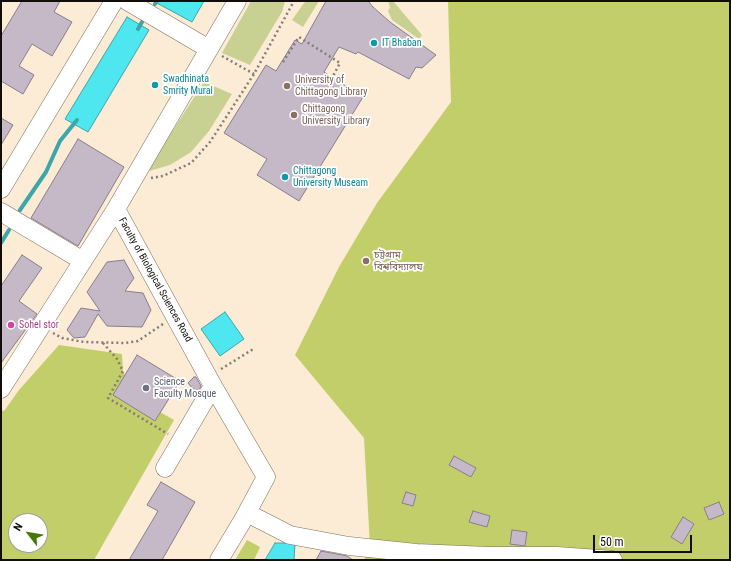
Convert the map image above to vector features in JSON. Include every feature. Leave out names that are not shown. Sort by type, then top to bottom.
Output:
[{"type":"street","points":[[1,189],[114,1]]},
{"type":"street","points":[[127,1],[209,49]]},
{"type":"street","name":"Faculty of Biological Sciences Road","points":[[219,560],[247,513],[266,477],[211,382],[116,209],[237,1]]},
{"type":"street","points":[[1,389],[116,209]]},
{"type":"street","points":[[1,212],[83,261]]},
{"type":"street","points":[[165,468],[181,442],[211,382]]},
{"type":"street","points":[[247,513],[290,535],[349,546],[416,553],[489,556],[557,556],[613,560]]},
{"type":"path","points":[[133,181],[163,176],[191,163],[210,142],[254,74],[294,1]]},
{"type":"path","points":[[283,62],[299,37],[340,63],[332,78]]},
{"type":"path","points":[[209,49],[254,74]]},
{"type":"path","points":[[41,326],[62,338],[103,344],[125,343],[138,341],[174,315]]},
{"type":"path","points":[[103,344],[117,359],[123,371],[108,398],[181,442]]},
{"type":"path","points":[[211,382],[255,348]]},
{"type":"shaded area","name":"চট্টগ্রাম বিশ্ববিদ্যালয়","points":[[1,1],[730,1],[730,560],[1,560]]},
{"type":"green space","points":[[251,1],[285,1],[282,12],[250,65],[222,53]]},
{"type":"green space","points":[[307,1],[319,1],[303,27],[292,20]]},
{"type":"green space","points":[[388,1],[393,1],[422,35],[419,39],[392,20],[388,11],[390,7]]},
{"type":"green space","points":[[448,1],[730,1],[730,560],[364,560],[370,546],[364,438],[295,355],[339,267],[377,203],[451,102]]},
{"type":"green space","points":[[204,82],[232,94],[209,131],[191,152],[170,165],[146,172]]},
{"type":"green space","points":[[59,345],[122,354],[123,371],[137,399],[174,420],[94,560],[1,560],[1,410],[4,411],[19,390]]},
{"type":"green space","points":[[247,540],[260,547],[254,560],[235,560]]},
{"type":"water","points":[[153,1],[204,1],[192,22]]},
{"type":"water","points":[[127,17],[149,30],[88,132],[65,119]]},
{"type":"water","points":[[225,312],[244,339],[220,356],[201,329]]},
{"type":"water","points":[[275,543],[295,543],[294,560],[265,560]]},
{"type":"building","points":[[22,1],[60,1],[54,12],[72,22],[52,56],[32,44],[19,66],[34,75],[23,94],[1,81],[1,36]]},
{"type":"building","name":"Chittagong University Library","points":[[326,1],[368,1],[390,22],[436,55],[422,68],[416,67],[409,79],[358,52],[356,54],[339,47],[324,72],[363,97],[299,201],[257,175],[267,159],[224,133],[266,65],[276,71],[295,40],[302,44]]},
{"type":"building","points":[[1,118],[13,125],[1,145]]},
{"type":"building","points":[[78,139],[124,167],[78,246],[31,218]]},
{"type":"building","points":[[22,255],[42,268],[19,301],[37,314],[1,363],[1,286]]},
{"type":"building","points":[[124,260],[134,278],[125,291],[143,293],[151,310],[142,327],[107,326],[98,314],[85,337],[74,338],[67,330],[81,308],[100,311],[87,292],[107,262]]},
{"type":"building","name":"Science Faculty Mosque","points":[[137,355],[180,381],[155,421],[113,395]]},
{"type":"building","points":[[196,377],[201,386],[199,390],[193,389],[188,383]]},
{"type":"building","points":[[454,456],[476,468],[471,477],[449,465]]},
{"type":"building","points":[[161,482],[195,502],[162,560],[129,560],[158,511],[147,505]]},
{"type":"building","points":[[406,492],[416,495],[413,506],[402,503]]},
{"type":"building","points":[[719,502],[724,514],[709,520],[704,508]]},
{"type":"building","points":[[473,511],[490,516],[487,527],[469,522]]},
{"type":"building","points":[[683,517],[694,524],[682,544],[671,537]]},
{"type":"building","points":[[512,530],[527,532],[525,546],[510,544]]},
{"type":"building","points":[[321,551],[347,556],[353,560],[316,560]]},
{"type":"waterway","points":[[138,29],[142,22]]},
{"type":"waterway","points":[[20,210],[46,172],[60,141],[77,120]]},
{"type":"waterway","points":[[1,243],[9,230]]},
{"type":"place","name":"IT Bhaban","points":[[374,43]]},
{"type":"place","name":"Swadhinata Smrity Mural","points":[[155,85]]},
{"type":"place","name":"University of Chittagong Library","points":[[287,86]]},
{"type":"place","name":"Chittagong University Library","points":[[294,115]]},
{"type":"place","name":"Chittagong University Museam","points":[[285,177]]},
{"type":"place","name":"চট্টগ্রাম বিশ্ববিদ্যালয়","points":[[366,261]]},
{"type":"place","name":"Sohel stor","points":[[11,325]]},
{"type":"place","name":"Science Faculty Mosque","points":[[146,388]]}]
